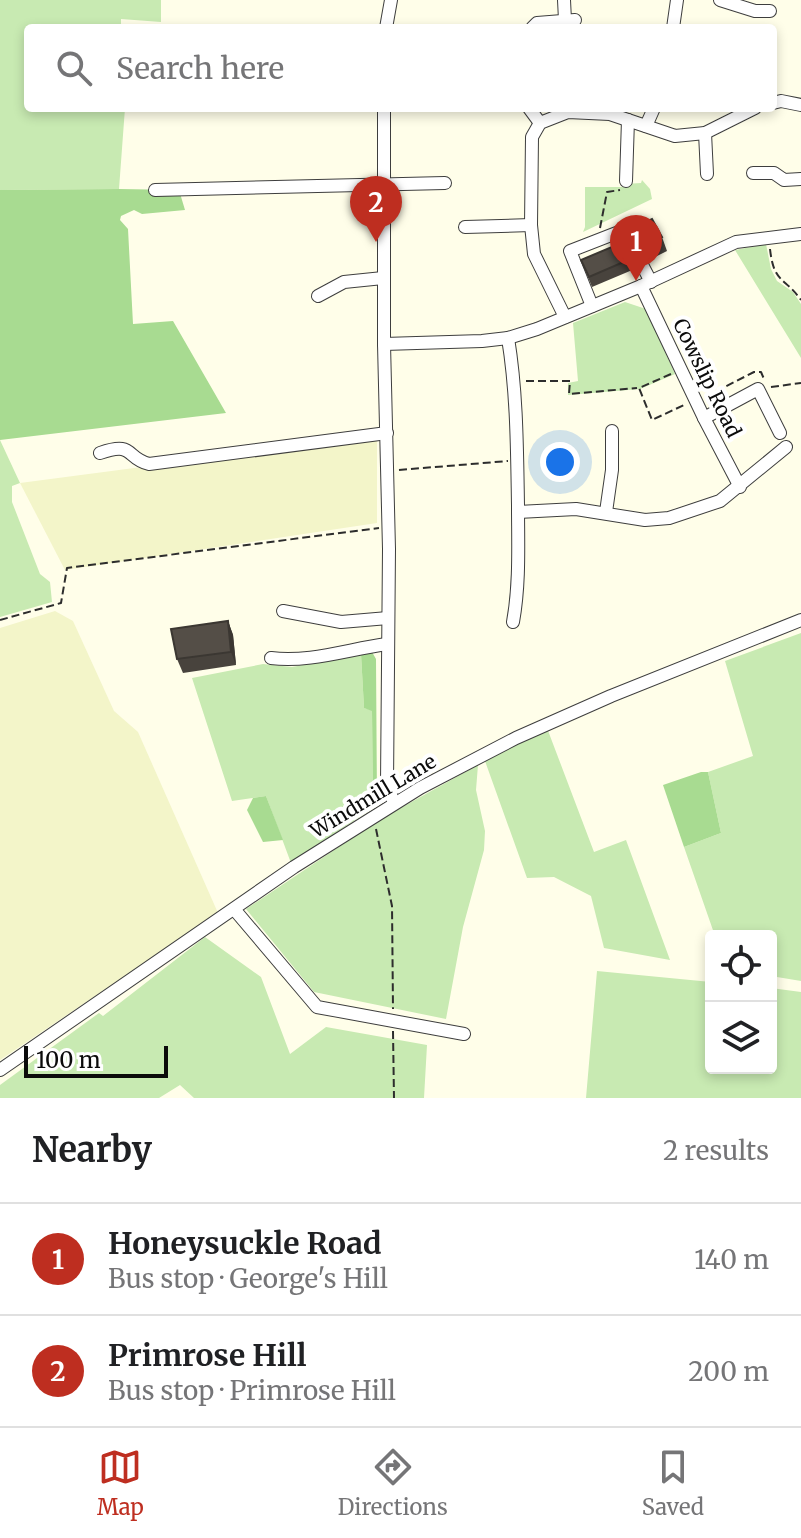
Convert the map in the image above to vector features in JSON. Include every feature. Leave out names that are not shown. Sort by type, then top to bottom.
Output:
[{"type":"street","points":[[387,24],[391,0]]},
{"type":"street","points":[[541,24],[570,20],[564,0]]},
{"type":"street","points":[[674,24],[677,0]]},
{"type":"street","points":[[720,0],[755,11],[770,11]]},
{"type":"street","points":[[777,102],[801,105]]},
{"type":"street","points":[[384,112],[383,278],[389,527],[387,784],[394,803]]},
{"type":"street","points":[[532,112],[540,123]]},
{"type":"street","points":[[565,317],[534,254],[531,225],[532,137],[540,123],[568,112],[610,114],[675,136],[705,133],[747,112]]},
{"type":"street","points":[[646,126],[652,112]]},
{"type":"street","points":[[626,181],[628,120]]},
{"type":"street","points":[[705,133],[707,174]]},
{"type":"street","points":[[753,173],[774,173],[784,180],[801,179]]},
{"type":"street","points":[[155,190],[445,183]]},
{"type":"street","points":[[465,227],[531,225]]},
{"type":"street","name":"Cowslip Road","points":[[597,241],[624,230],[681,370],[740,487]]},
{"type":"street","points":[[384,344],[508,338],[646,284],[736,242],[801,234]]},
{"type":"street","points":[[592,306],[570,251],[597,241]]},
{"type":"street","points":[[318,296],[344,282],[383,278]]},
{"type":"street","points":[[508,338],[515,381],[518,512],[518,594],[513,622]]},
{"type":"street","points":[[704,418],[758,389],[780,433]]},
{"type":"street","points":[[606,512],[612,470],[612,431]]},
{"type":"street","points":[[100,453],[129,450],[141,462],[149,464],[387,433]]},
{"type":"street","points":[[518,512],[576,509],[645,520],[669,518],[720,501],[786,447]]},
{"type":"street","points":[[283,611],[341,622],[388,618]]},
{"type":"street","name":"Windmill Lane","points":[[0,1070],[394,803],[516,738],[611,696],[801,620]]},
{"type":"street","points":[[271,658],[307,659],[387,644]]},
{"type":"street","points":[[234,909],[317,1007],[464,1034]]},
{"type":"path","points":[[597,241],[607,192],[626,189],[626,181]]},
{"type":"path","points":[[769,236],[772,268],[779,280],[801,300]]},
{"type":"path","points":[[520,381],[570,381],[569,394],[639,388],[681,370]]},
{"type":"path","points":[[639,388],[652,420],[695,399]]},
{"type":"path","points":[[388,470],[517,460]]},
{"type":"path","points":[[0,620],[61,603],[67,568],[389,527]]},
{"type":"path","points":[[372,816],[392,906],[394,1098]]},
{"type":"green space","points":[[0,0],[161,0],[161,22],[121,19],[121,24],[24,24],[24,112],[125,112],[119,189],[0,190]]},
{"type":"green space","points":[[642,180],[650,189],[652,199],[583,232],[585,187],[623,187],[624,184],[641,183]]},
{"type":"green space","points":[[0,190],[179,190],[185,210],[142,214],[134,210],[121,216],[120,220],[128,229],[133,324],[173,321],[226,413],[0,440]]},
{"type":"green space","points":[[766,244],[777,281],[793,292],[801,304],[801,358],[735,250]]},
{"type":"green space","points":[[625,302],[646,309],[675,374],[640,389],[568,395],[568,383],[578,381],[573,323]]},
{"type":"green space","points":[[377,436],[377,523],[65,570],[20,483]]},
{"type":"green space","points":[[0,440],[20,483],[12,486],[12,502],[40,574],[50,582],[52,602],[0,617]]},
{"type":"green space","points":[[55,611],[73,621],[114,711],[138,732],[218,913],[0,1060],[0,628]]},
{"type":"green space","points":[[801,633],[801,981],[777,977],[777,930],[713,930],[684,847],[721,833],[708,772],[753,756],[725,661]]},
{"type":"green space","points":[[372,652],[376,659],[377,803],[373,808],[372,711],[364,708],[361,654]]},
{"type":"green space","points":[[361,654],[364,708],[372,710],[373,808],[291,863],[266,796],[232,801],[192,678],[263,664],[292,667]]},
{"type":"green space","points":[[547,728],[594,852],[626,840],[670,960],[604,948],[591,896],[554,877],[527,878],[485,761]]},
{"type":"green space","points":[[478,765],[476,790],[485,831],[484,850],[463,927],[446,1019],[314,992],[246,909],[379,820]]},
{"type":"green space","points":[[708,772],[721,833],[684,847],[663,785]]},
{"type":"green space","points":[[266,796],[283,840],[263,842],[247,810],[253,798]]},
{"type":"green space","points":[[205,937],[261,977],[290,1054],[326,1027],[427,1045],[424,1098],[194,1098],[180,1085],[159,1098],[0,1098],[0,1085],[99,1013],[103,1016]]},
{"type":"green space","points":[[597,971],[705,981],[705,1074],[777,1074],[777,989],[801,992],[801,1098],[586,1098]]},
{"type":"building","points":[[652,219],[662,237],[646,245],[636,227]]},
{"type":"building","points":[[626,241],[633,258],[589,277],[581,260]]},
{"type":"building","points":[[228,621],[231,652],[177,659],[171,629]]},
{"type":"place","name":"Primrose Hill","points":[[376,242]]},
{"type":"place","name":"Honeysuckle Road","points":[[636,281]]}]
